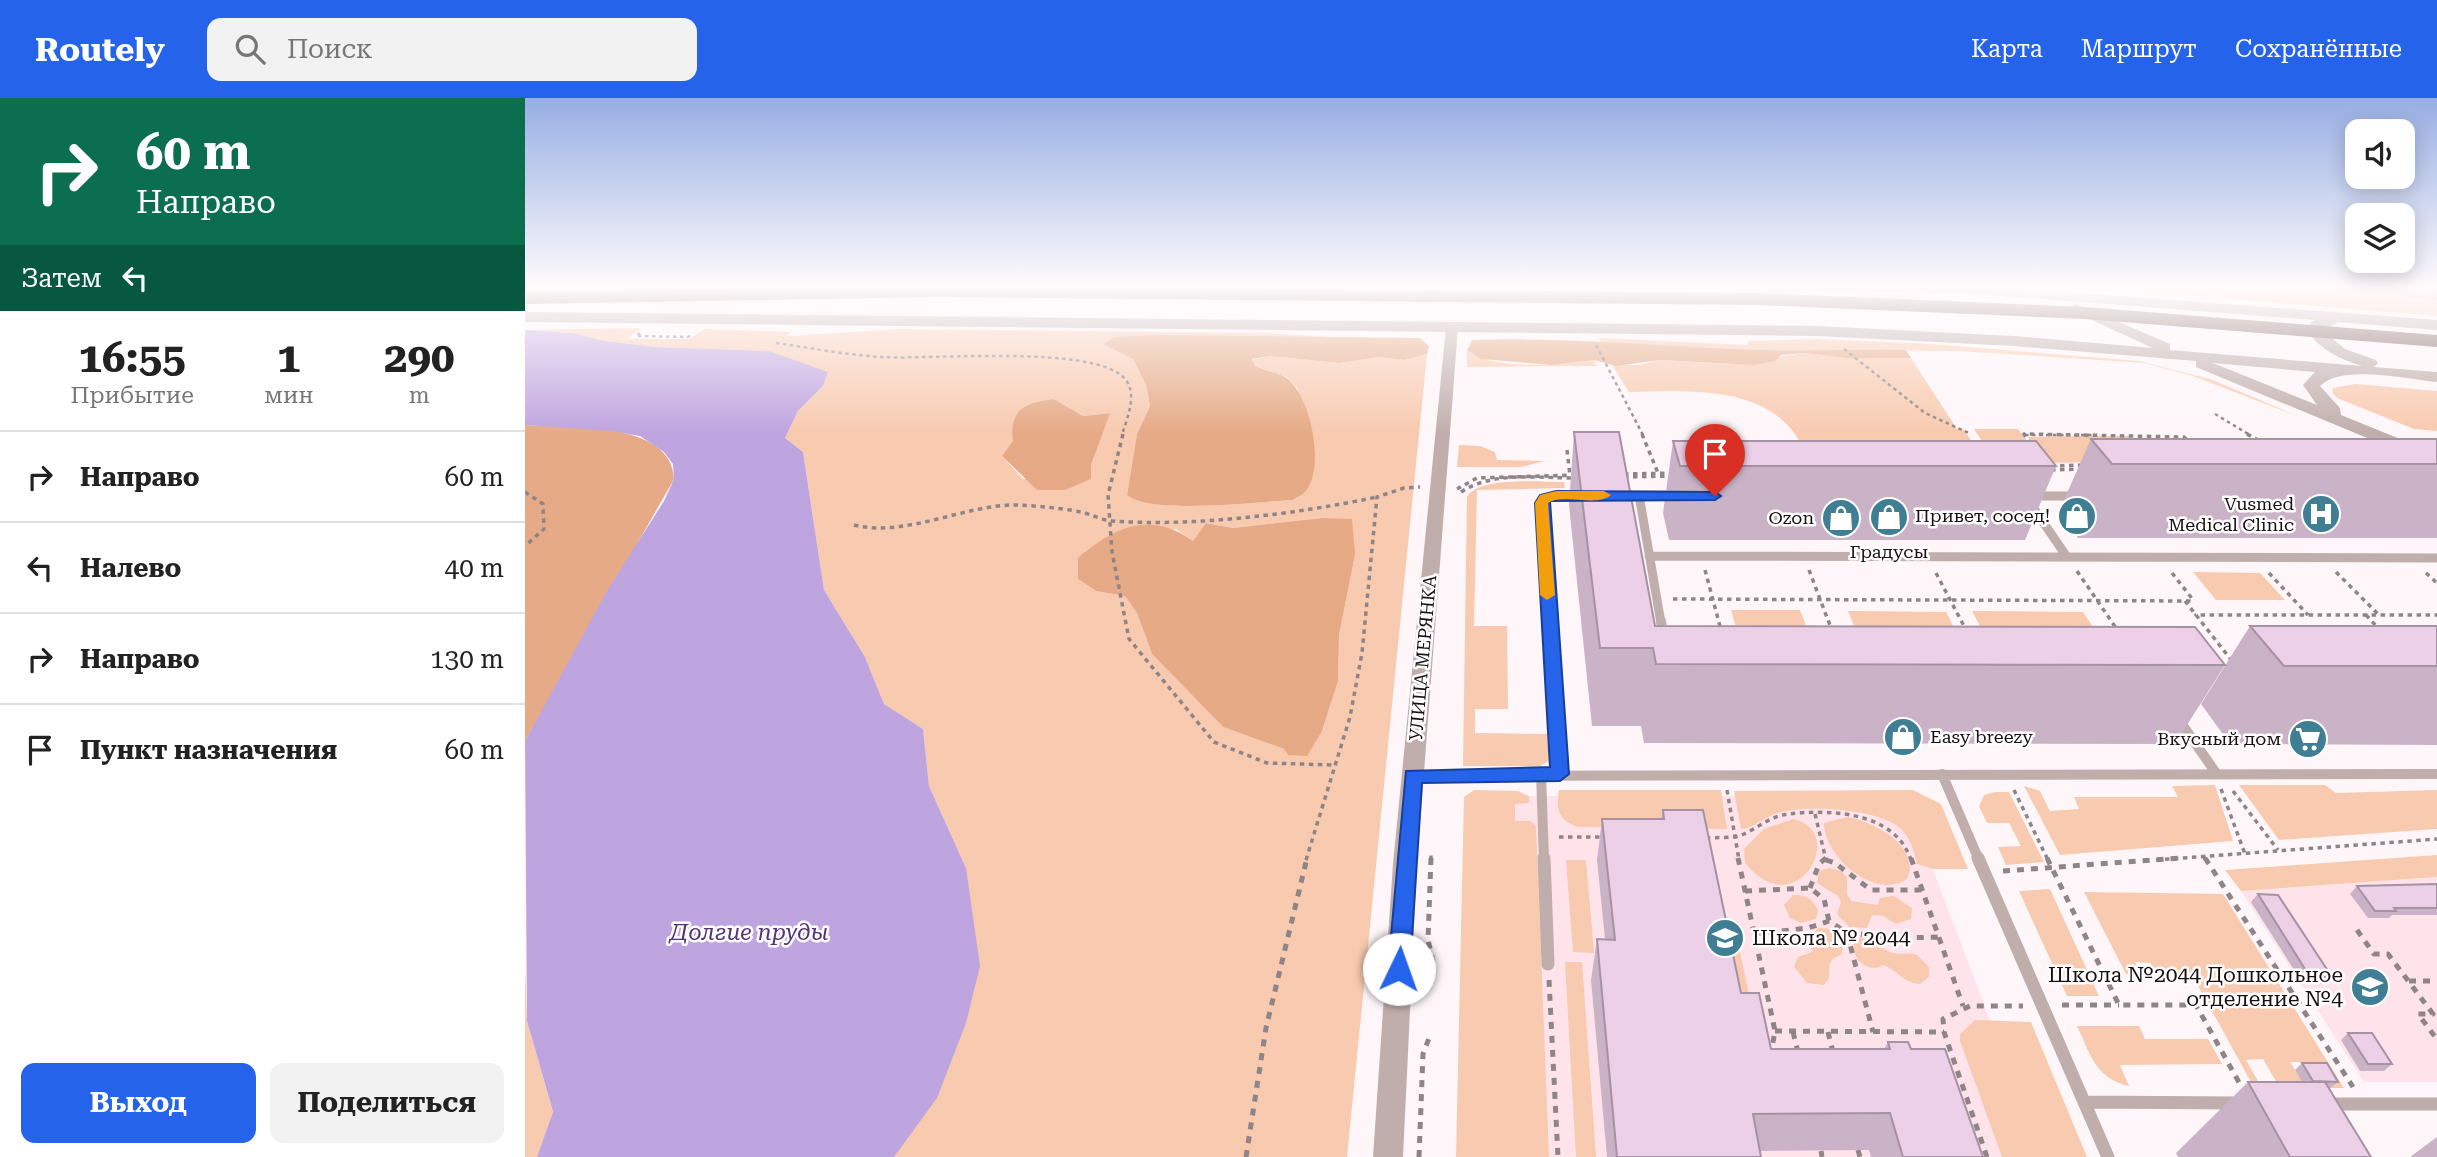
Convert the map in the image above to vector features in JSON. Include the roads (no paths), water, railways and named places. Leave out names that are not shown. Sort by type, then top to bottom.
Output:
[{"type":"highway","points":[[2141,334],[2437,357]]},
{"type":"highway","points":[[2348,334],[2437,341]]},
{"type":"street","name":"УЛИЦА МЕРЯНКА","points":[[1388,1157],[1413,776],[1451,334]]},
{"type":"street","points":[[1877,334],[2014,341],[2437,377]]},
{"type":"street","points":[[2014,341],[2068,334]]},
{"type":"street","points":[[2136,334],[2437,461]]},
{"type":"street","points":[[2150,334],[2214,351],[2349,369]]},
{"type":"street","points":[[2318,334],[2328,346],[2348,356],[2398,370],[2437,377]]},
{"type":"street","points":[[2349,369],[2322,374],[2311,385],[2322,403],[2358,427]]},
{"type":"lane","points":[[1560,774],[1542,503],[1545,498],[1596,495]]},
{"type":"lane","points":[[1607,495],[1691,495]]},
{"type":"lane","points":[[1639,495],[1666,650]]},
{"type":"lane","points":[[2015,496],[2086,496]]},
{"type":"lane","points":[[2026,496],[2067,557]]},
{"type":"lane","points":[[1649,556],[2437,558]]},
{"type":"lane","points":[[2170,707],[2216,774]]},
{"type":"lane","points":[[1541,774],[1548,964]]},
{"type":"lane","points":[[1942,774],[2108,1157]]},
{"type":"lane","points":[[1413,776],[2437,774]]},
{"type":"lane","points":[[2084,1102],[2250,1103]]},
{"type":"lane","points":[[2313,1104],[2437,1104]]},
{"type":"water","name":"Долгие пруды","points":[[525,334],[579,334],[605,341],[656,347],[769,351],[828,372],[823,386],[798,411],[785,438],[803,452],[824,590],[865,657],[884,704],[923,729],[929,786],[966,868],[980,966],[966,1023],[937,1098],[894,1157],[537,1157],[553,1112],[527,1021],[525,741],[608,589],[664,501],[674,479],[673,464],[664,452],[640,436],[612,431],[525,425]]},
{"type":"place","name":"Vusmed Medical Clinic","points":[[2321,514]]},
{"type":"place","name":"Привет, сосед!","points":[[2077,516]]},
{"type":"place","name":"Градусы","points":[[1889,517]]},
{"type":"place","name":"Ozon","points":[[1841,518]]},
{"type":"place","name":"Easy breezy","points":[[1903,737]]},
{"type":"place","name":"Вкусный дом","points":[[2308,739]]},
{"type":"place","name":"Школа № 2044","points":[[1725,938]]},
{"type":"place","name":"Школа №2044 Дошкольное отделение №4","points":[[2370,987]]}]
